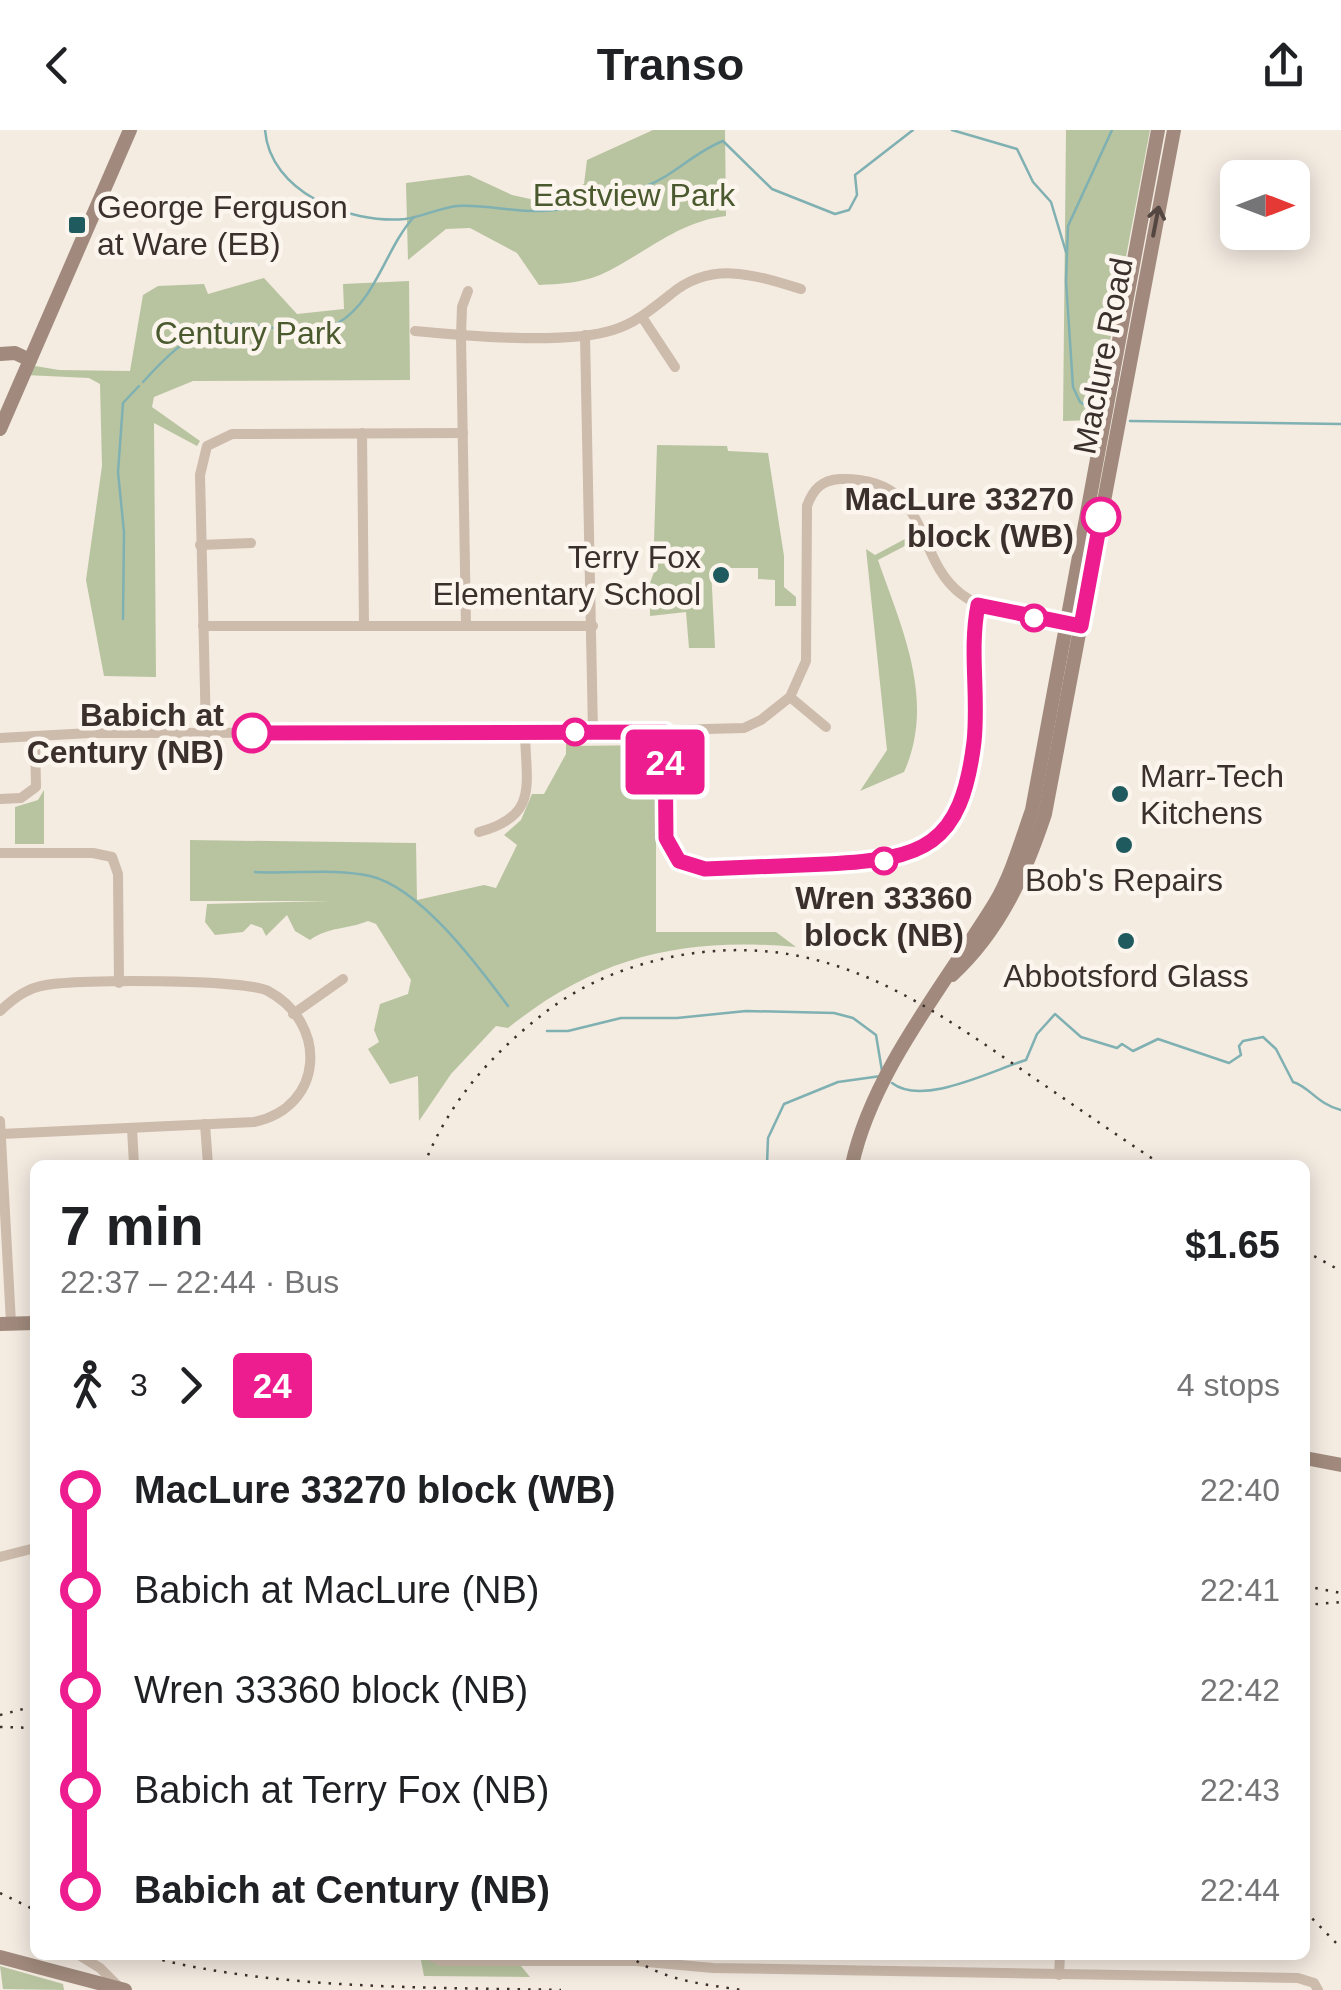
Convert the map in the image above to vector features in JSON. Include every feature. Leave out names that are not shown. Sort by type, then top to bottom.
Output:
[{"type":"main road","points":[[0,429],[130,130]]},
{"type":"main road","name":"Maclure Road","points":[[853,1160],[876,1097],[948,979],[988,934],[1028,866],[1045,814],[1158,130]]},
{"type":"main road","name":"Maclure Road","points":[[1074,625],[1174,130]]},
{"type":"main road","points":[[0,354],[15,353],[30,360]]},
{"type":"main road","points":[[1310,1459],[1341,1465]]},
{"type":"main road","points":[[0,1956],[122,1989]]},
{"type":"street","points":[[415,331],[461,336],[586,335],[613,330],[642,318],[680,286],[707,274],[751,275],[801,289]]},
{"type":"street","points":[[466,626],[461,336],[462,307],[468,290]]},
{"type":"street","points":[[642,318],[675,367]]},
{"type":"street","points":[[586,335],[593,732]]},
{"type":"street","points":[[362,433],[364,625]]},
{"type":"street","points":[[206,734],[201,460],[212,441],[232,434],[463,433]]},
{"type":"street","points":[[0,738],[744,728],[790,697],[799,680],[808,643],[807,506],[812,492],[822,482],[856,479],[878,485],[898,497],[924,530],[945,578],[978,605],[1074,625]]},
{"type":"street","points":[[200,545],[251,543]]},
{"type":"street","points":[[665,732],[666,838],[679,861],[690,867],[873,862],[910,855],[945,830],[967,782],[974,738],[974,627],[978,605]]},
{"type":"street","points":[[203,626],[592,626]]},
{"type":"street","points":[[790,697],[826,727]]},
{"type":"street","points":[[479,832],[506,824],[522,806],[525,733]]},
{"type":"street","points":[[0,799],[22,798],[36,787],[35,736]]},
{"type":"street","points":[[0,852],[93,852],[112,857],[118,874],[119,983]]},
{"type":"street","points":[[293,1014],[343,978]]},
{"type":"street","points":[[0,1011],[16,997],[44,985],[241,982],[272,992],[293,1014],[306,1036],[311,1070],[297,1100],[271,1118],[1,1134]]},
{"type":"street","points":[[0,1120],[6,1323]]},
{"type":"street","points":[[206,1124],[208,1160]]},
{"type":"street","points":[[132,1128],[134,1160]]},
{"type":"street","points":[[0,1557],[30,1549]]},
{"type":"street","points":[[87,1960],[122,1989]]},
{"type":"street","points":[[438,1960],[636,1961],[713,1968],[1298,1978],[1314,1983],[1318,1990]]},
{"type":"street","points":[[1060,1960],[1060,1975]]},
{"type":"green space","name":"Eastview Park","points":[[653,130],[725,130],[726,216],[691,225],[600,275],[570,283],[539,285],[517,253],[470,228],[446,229],[408,260],[406,183],[469,175],[512,195],[539,201],[584,184],[587,160]]},
{"type":"green space","points":[[1066,130],[1150,130],[1095,420],[1063,421]]},
{"type":"green space","name":"Century Park","points":[[264,278],[297,314],[344,309],[343,284],[409,281],[410,380],[193,381],[154,397],[152,407],[200,441],[197,446],[154,423],[156,677],[104,676],[86,580],[102,466],[100,384],[89,378],[25,375],[29,365],[59,370],[130,371],[143,295],[158,286],[204,284],[208,294]]},
{"type":"green space","points":[[657,445],[727,446],[728,451],[768,453],[784,556],[784,587],[796,597],[796,606],[775,606],[775,580],[758,579],[758,568],[711,568],[715,648],[689,648],[686,612],[650,616],[650,583],[661,553],[654,542]]},
{"type":"green space","points":[[918,532],[920,538],[878,560],[912,665],[917,719],[913,745],[904,772],[860,791],[887,750],[866,549],[875,555]]},
{"type":"green space","points":[[566,742],[573,746],[656,745],[656,932],[776,932],[796,947],[716,945],[679,949],[609,968],[542,1003],[508,1028],[496,1026],[451,1074],[419,1121],[418,1076],[390,1084],[368,1049],[379,1042],[374,1030],[380,1004],[408,994],[411,980],[376,924],[368,921],[324,932],[310,940],[295,931],[287,915],[266,936],[262,928],[251,924],[243,932],[215,935],[205,922],[207,904],[331,901],[190,901],[190,840],[416,843],[417,900],[484,885],[496,888],[517,845],[504,835],[521,820],[532,794],[544,794],[566,754]]},
{"type":"green space","points":[[44,790],[44,844],[15,844],[15,807],[38,800]]},
{"type":"green space","points":[[421,1960],[516,1960],[530,1977],[424,1976]]},
{"type":"green space","points":[[0,1966],[63,1984],[64,1990],[3,1989]]},
{"type":"waterway","points":[[265,130],[270,152],[296,187],[337,209],[383,219],[411,218],[457,206],[540,211],[580,206],[655,182],[723,141],[772,189],[835,214],[849,210],[857,195],[855,175],[913,130]]},
{"type":"waterway","points":[[952,130],[1017,149],[1033,182],[1051,202],[1066,252]]},
{"type":"waterway","points":[[1095,412],[1080,402],[1073,387],[1066,281],[1068,226],[1112,130]]},
{"type":"waterway","points":[[143,382],[186,342],[216,326],[246,324],[309,331],[338,323],[362,301],[414,217]]},
{"type":"waterway","points":[[123,619],[124,532],[118,472],[123,403],[139,386]]},
{"type":"waterway","points":[[1130,421],[1341,424]]},
{"type":"waterway","points":[[255,872],[342,872],[389,883],[447,930],[508,1006]]},
{"type":"waterway","points":[[547,1031],[568,1031],[621,1018],[677,1018],[746,1011],[834,1013],[853,1018],[876,1035],[882,1071]]},
{"type":"waterway","points":[[892,1083],[905,1089],[939,1089],[1026,1060],[1037,1034],[1055,1014],[1081,1037],[1117,1048],[1122,1044],[1133,1051],[1158,1039],[1229,1063],[1241,1055],[1239,1046],[1243,1041],[1263,1037],[1276,1049],[1293,1082],[1341,1110]]},
{"type":"waterway","points":[[767,1160],[768,1138],[784,1104],[838,1082],[881,1076]]},
{"type":"railway","points":[[426,1160],[447,1119],[476,1078],[511,1041],[551,1008],[626,969],[676,956],[725,950],[814,959],[895,990],[972,1036],[1155,1160]]},
{"type":"railway","points":[[1310,1254],[1341,1271]]},
{"type":"railway","points":[[1310,1587],[1341,1593]]},
{"type":"railway","points":[[1310,1605],[1341,1602]]},
{"type":"railway","points":[[0,1715],[30,1707]]},
{"type":"railway","points":[[0,1727],[30,1728]]},
{"type":"railway","points":[[0,1893],[30,1908]]},
{"type":"railway","points":[[1310,1916],[1341,1948]]},
{"type":"railway","points":[[165,1960],[296,1981],[561,1990]]},
{"type":"railway","points":[[636,1960],[668,1975],[742,1990]]},
{"type":"bus line","name":"24","points":[[252,733],[665,732],[666,838],[679,861],[705,869],[888,861],[929,844],[945,830],[958,808],[974,738],[974,627],[978,605],[1081,626],[1101,517]]},
{"type":"place","name":"George Ferguson at Ware (EB)","points":[[77,225]]},
{"type":"place","name":"MacLure 33270 block (WB)","points":[[1101,517]]},
{"type":"place","name":"Terry Fox Elementary School","points":[[721,575]]},
{"type":"place","name":"Babich at Century (NB)","points":[[252,733]]},
{"type":"place","name":"Marr-Tech Kitchens","points":[[1120,794]]},
{"type":"place","name":"Bob's Repairs","points":[[1124,845]]},
{"type":"place","name":"Wren 33360 block (NB)","points":[[884,861]]},
{"type":"place","name":"Abbotsford Glass","points":[[1126,941]]}]
